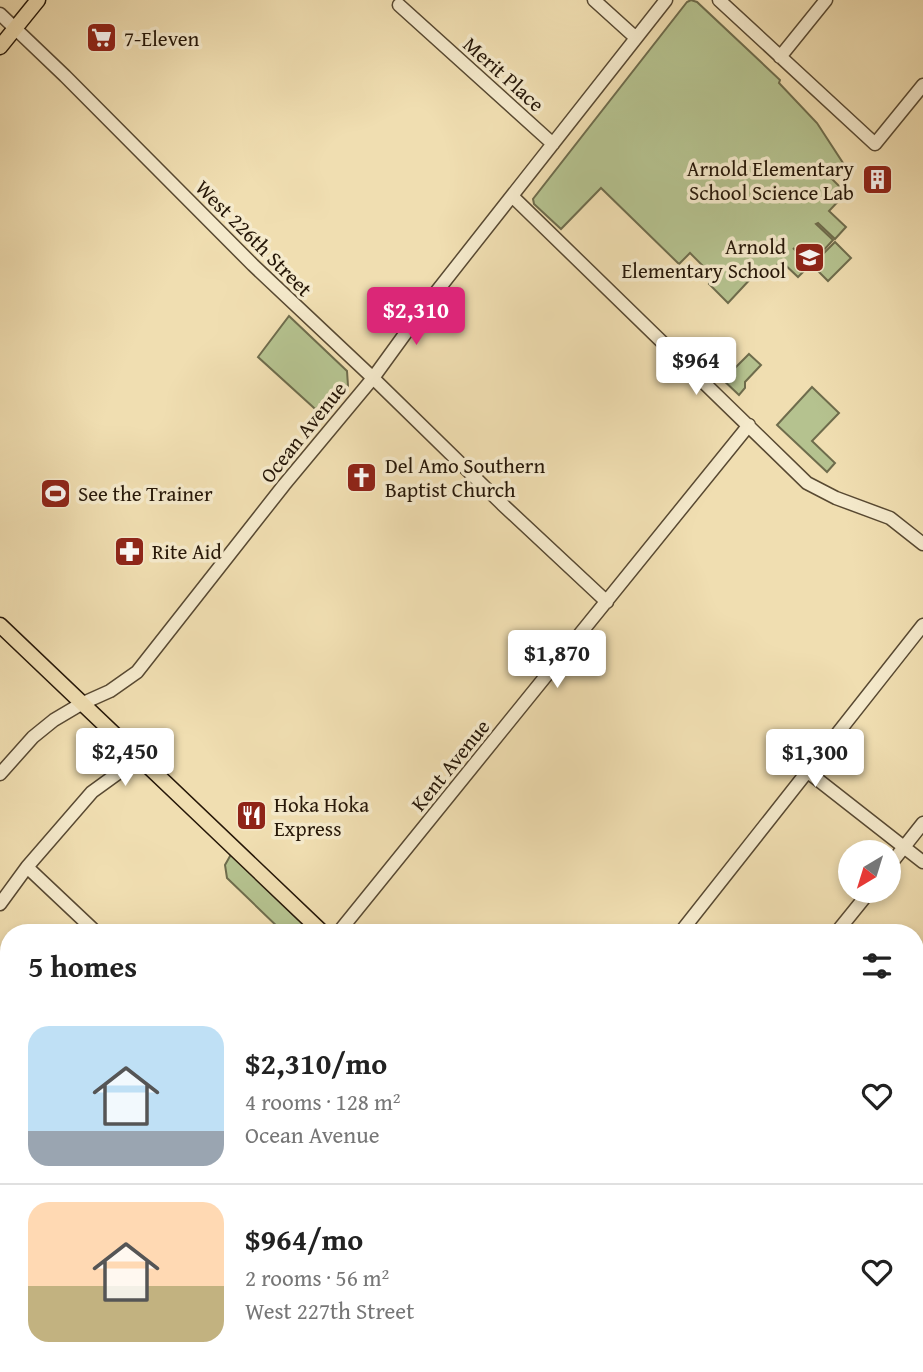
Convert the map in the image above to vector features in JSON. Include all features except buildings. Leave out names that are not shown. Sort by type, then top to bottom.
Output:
[{"type":"main road","points":[[0,47],[38,0]]},
{"type":"main road","points":[[0,625],[314,924]]},
{"type":"street","points":[[594,0],[636,38]]},
{"type":"street","name":"Ocean Avenue","points":[[0,774],[33,737],[54,720],[110,691],[137,672],[284,485],[373,378],[426,305],[666,0]]},
{"type":"street","points":[[719,0],[875,144],[923,85]]},
{"type":"street","points":[[780,57],[826,0]]},
{"type":"street","name":"Merit Place","points":[[398,5],[553,144]]},
{"type":"street","name":"West 226th Street","points":[[0,14],[239,251],[607,602]]},
{"type":"street","points":[[512,196],[807,483],[836,498],[890,518],[923,544]]},
{"type":"street","name":"Kent Avenue","points":[[345,924],[749,425]]},
{"type":"street","points":[[687,924],[923,625]]},
{"type":"street","points":[[0,904],[27,867],[92,792],[139,758]]},
{"type":"street","points":[[808,772],[923,862]]},
{"type":"street","points":[[901,851],[923,823]]},
{"type":"street","points":[[27,867],[87,924]]},
{"type":"street","points":[[843,924],[860,903]]},
{"type":"green space","points":[[691,0],[697,2],[780,80],[779,83],[817,123],[843,163],[830,177],[846,193],[829,211],[846,227],[835,239],[816,224],[833,240],[811,264],[793,248],[810,265],[798,277],[781,261],[762,280],[755,274],[728,303],[709,284],[714,277],[690,253],[679,264],[601,188],[561,229],[534,204],[533,199]]},
{"type":"green space","points":[[835,242],[851,258],[828,281],[812,265]]},
{"type":"green space","points":[[289,316],[347,371],[348,386],[324,417],[258,357]]},
{"type":"green space","points":[[749,354],[761,365],[745,382],[745,388],[739,395],[720,377],[727,370],[733,370]]},
{"type":"green space","points":[[812,387],[839,413],[812,441],[835,463],[827,472],[777,425]]},
{"type":"green space","points":[[234,849],[313,924],[275,924],[227,878],[225,865]]},
{"type":"place","name":"7-Eleven","points":[[101,38]]},
{"type":"place","name":"Arnold Elementary School Science Lab","points":[[877,180]]},
{"type":"place","name":"Arnold Elementary School","points":[[809,258]]},
{"type":"place","name":"Del Amo Southern Baptist Church","points":[[362,477]]},
{"type":"place","name":"See the Trainer","points":[[55,493]]},
{"type":"place","name":"Rite Aid","points":[[129,551]]},
{"type":"place","name":"Hoka Hoka Express","points":[[251,816]]}]
